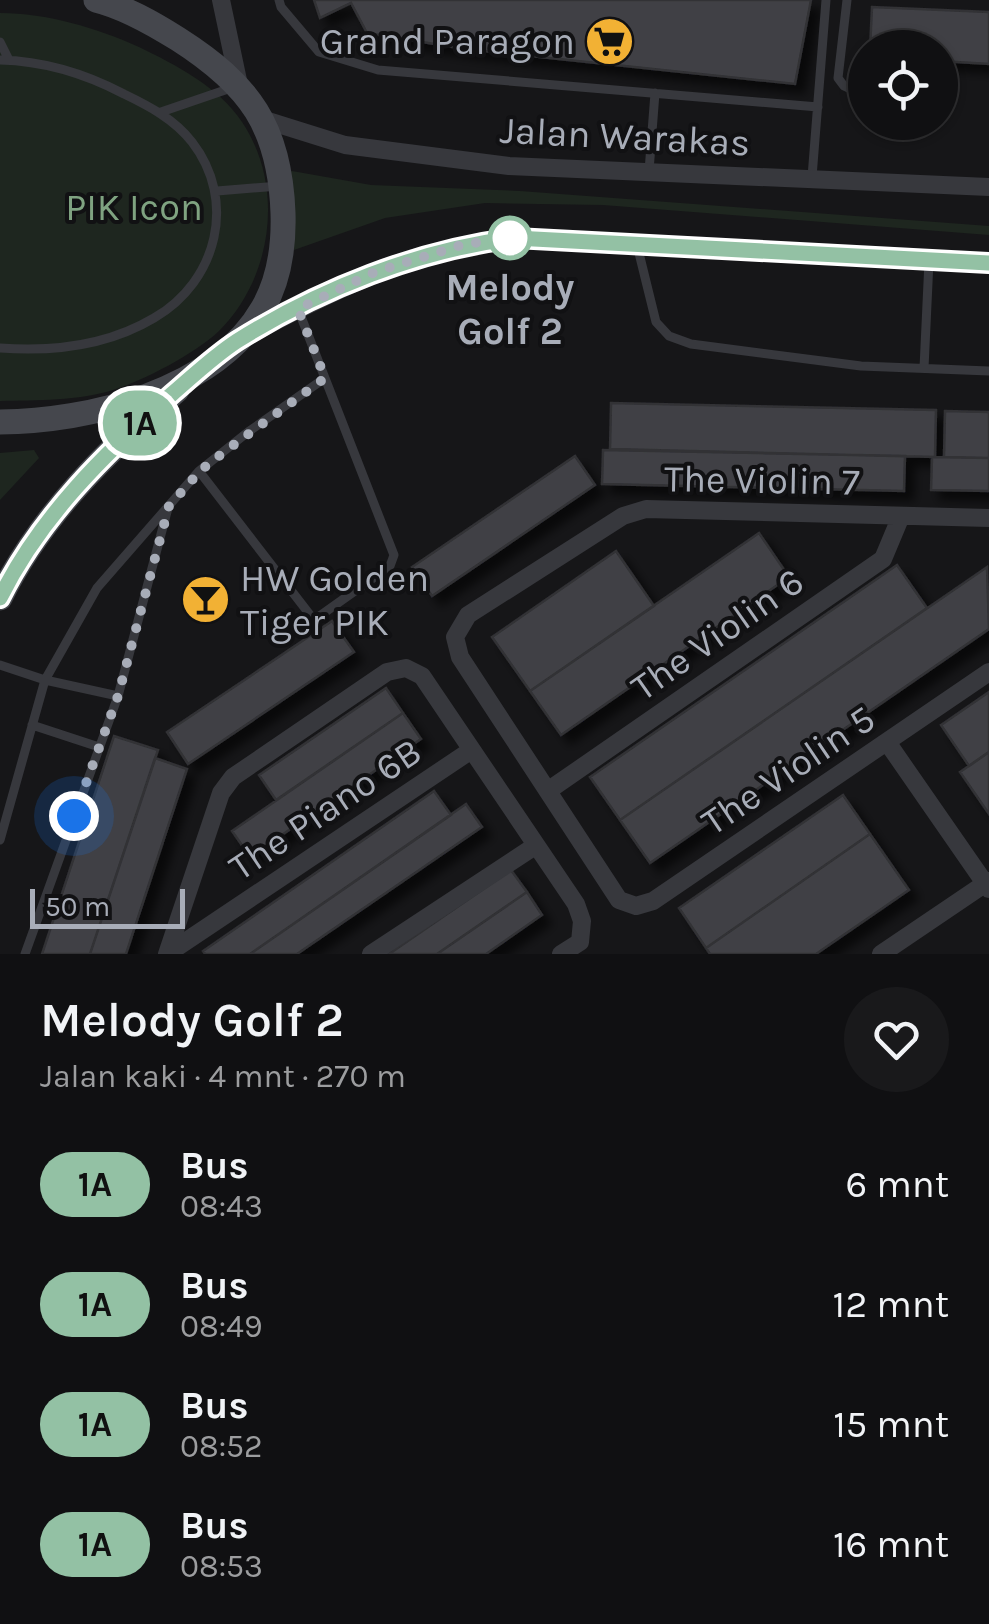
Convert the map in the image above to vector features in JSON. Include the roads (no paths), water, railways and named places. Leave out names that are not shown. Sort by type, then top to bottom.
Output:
[{"type":"main road","points":[[0,598],[39,534],[113,446],[236,342],[262,309],[284,238],[277,157],[262,119],[239,85],[156,25],[96,0]]},
{"type":"main road","points":[[0,422],[48,422],[98,412],[196,374]]},
{"type":"street","points":[[221,0],[239,85]]},
{"type":"street","name":"Jalan Warakas","points":[[262,119],[344,145],[509,166],[989,187]]},
{"type":"street","points":[[236,342],[375,272],[465,244],[515,238],[989,263]]},
{"type":"street","name":"The Violin 7","points":[[549,790],[460,657],[455,637],[468,615],[623,516],[646,510],[989,518]]},
{"type":"street","name":"The Violin 6","points":[[549,790],[883,559],[901,516]]},
{"type":"street","points":[[167,954],[221,793],[234,777],[387,672],[406,668],[422,676],[576,904],[582,921],[580,942],[561,954]]},
{"type":"street","name":"The Violin 5","points":[[549,790],[619,900],[636,906],[653,900],[989,672]]},
{"type":"street","points":[[880,954],[988,885],[887,742]]},
{"type":"street","name":"The Piano 6B","points":[[167,954],[470,751]]},
{"type":"street","points":[[371,954],[534,846]]},
{"type":"lane","points":[[279,0],[319,52],[378,70],[818,107]]},
{"type":"lane","points":[[812,177],[826,0]]},
{"type":"lane","points":[[848,0],[838,78],[848,88]]},
{"type":"lane","points":[[0,42],[4,60],[67,70],[162,112],[191,140],[211,172],[217,191],[215,228],[207,262],[188,292],[155,318],[103,341],[44,351],[0,348]]},
{"type":"lane","points":[[162,112],[239,85]]},
{"type":"lane","points":[[649,171],[655,93]]},
{"type":"lane","points":[[217,191],[282,186]]},
{"type":"lane","points":[[638,245],[656,322],[668,336],[690,344],[861,366],[989,371]]},
{"type":"lane","points":[[924,368],[929,259]]},
{"type":"lane","points":[[200,471],[314,620],[390,566],[394,555],[298,309]]},
{"type":"lane","points":[[0,840],[45,680],[97,588],[200,471],[325,378]]},
{"type":"lane","points":[[24,954],[118,696],[169,506]]},
{"type":"lane","points":[[0,664],[45,680],[118,696]]},
{"type":"lane","points":[[32,725],[100,747]]},
{"type":"place","name":"Grand Paragon","points":[[610,41]]},
{"type":"place","name":"Melody Golf 2","points":[[510,238]]},
{"type":"place","name":"HW Golden Tiger PIK","points":[[205,600]]},
{"type":"park label","name":"PIK Icon","points":[[134,207]]}]
